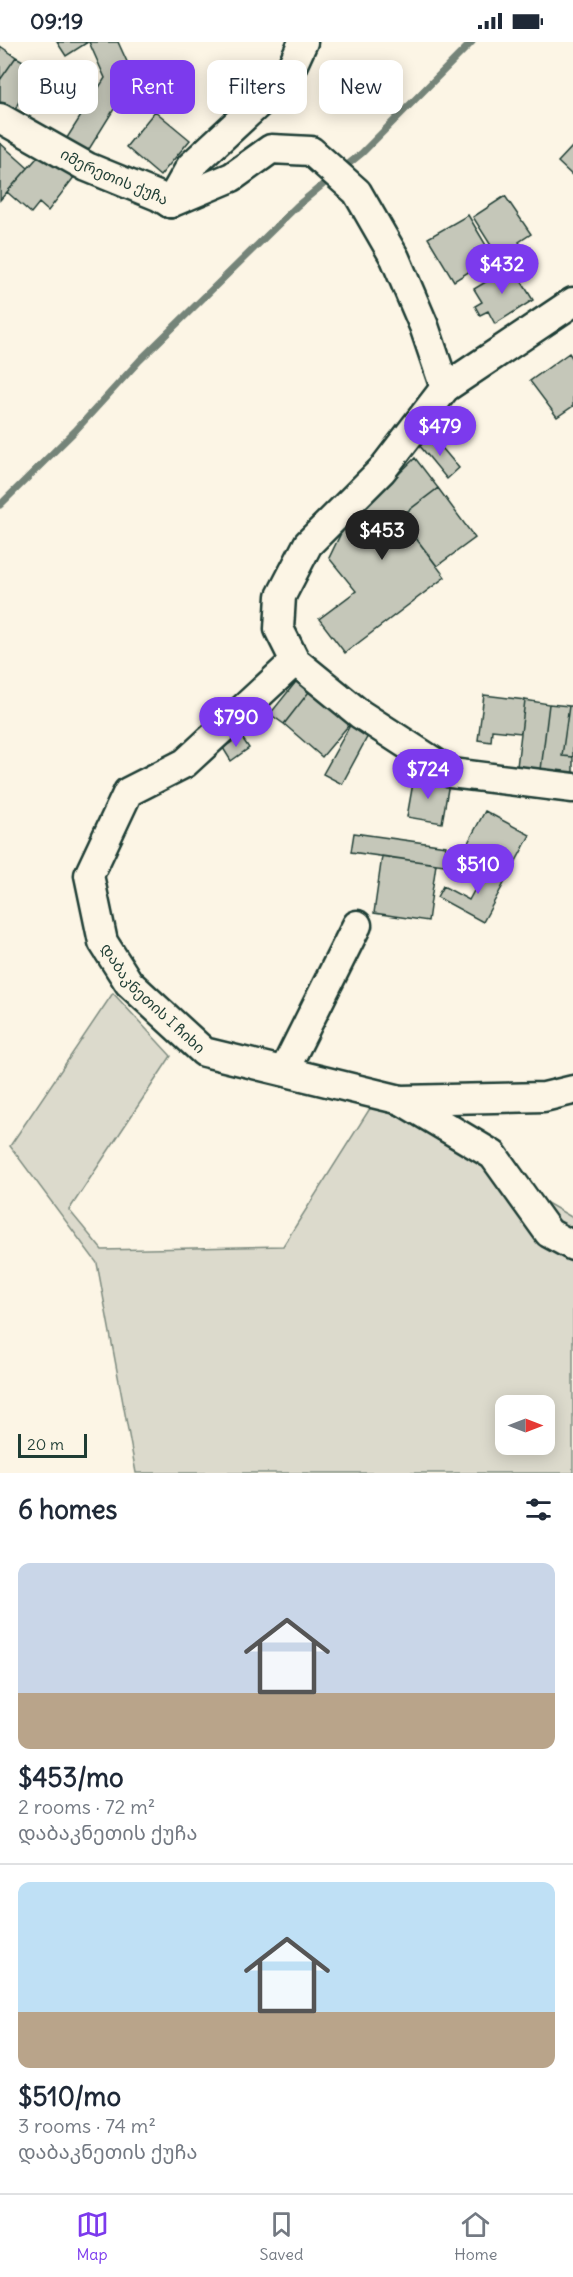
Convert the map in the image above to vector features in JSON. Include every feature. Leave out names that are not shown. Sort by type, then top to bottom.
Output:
[{"type":"street","name":"იმერეთის ქუჩა","points":[[0,118],[87,167],[170,203],[191,166],[287,77],[303,42]]},
{"type":"street","points":[[170,203],[232,177],[271,149],[311,151],[357,192],[390,249],[424,326],[445,388]]},
{"type":"street","points":[[573,302],[445,388],[382,470],[308,544],[280,596],[279,630],[295,661],[360,714],[451,773],[573,789]]},
{"type":"street","name":"დაბაკნეთის I ჩიხი","points":[[295,661],[185,763],[128,792],[89,875],[103,942],[129,983],[204,1052],[401,1100],[544,1097],[573,1090]]},
{"type":"street","points":[[284,1071],[357,925]]},
{"type":"street","points":[[401,1100],[493,1155],[549,1233],[573,1246]]},
{"type":"shaded area","points":[[113,993],[171,1056],[69,1210],[102,1250],[283,1246],[374,1102],[573,1218],[573,1473],[136,1473],[97,1263],[10,1146]]},
{"type":"building","points":[[57,42],[88,42],[66,56]]},
{"type":"building","points":[[89,42],[118,42],[126,60],[110,60],[111,114],[86,154],[65,141],[82,114],[98,114],[98,89],[105,78]]},
{"type":"building","points":[[0,46],[16,57],[0,80]]},
{"type":"building","points":[[16,57],[21,60],[18,60],[18,103],[11,116],[0,110],[0,80]]},
{"type":"building","points":[[153,114],[159,114],[190,140],[160,176],[126,147]]},
{"type":"building","points":[[0,143],[28,168],[0,200]]},
{"type":"building","points":[[573,146],[573,176],[558,162]]},
{"type":"building","points":[[44,150],[78,172],[48,211],[39,203],[31,213],[7,192]]},
{"type":"building","points":[[505,196],[531,234],[519,242],[524,249],[514,255],[509,248],[497,255],[473,217]]},
{"type":"building","points":[[468,215],[493,257],[454,281],[428,238]]},
{"type":"building","points":[[512,266],[533,300],[495,324],[488,311],[480,315],[475,306],[482,302],[474,289]]},
{"type":"building","points":[[569,353],[573,359],[573,406],[557,417],[530,381]]},
{"type":"building","points":[[432,436],[459,468],[447,479],[420,446]]},
{"type":"building","points":[[415,458],[438,488],[400,517],[445,577],[345,653],[319,619],[356,591],[329,558],[343,529]]},
{"type":"building","points":[[438,488],[475,538],[437,566],[400,517]]},
{"type":"building","points":[[299,678],[312,688],[284,724],[270,714]]},
{"type":"building","points":[[312,688],[353,720],[322,757],[284,724]]},
{"type":"building","points":[[484,695],[525,700],[521,733],[492,730],[491,742],[478,740]]},
{"type":"building","points":[[525,700],[549,704],[540,778],[516,775]]},
{"type":"building","points":[[549,704],[569,706],[562,756],[573,757],[573,783],[540,778]]},
{"type":"building","points":[[569,706],[573,706],[573,757],[562,756]]},
{"type":"building","points":[[353,720],[371,730],[342,784],[323,774]]},
{"type":"building","points":[[241,736],[249,748],[231,761],[223,748]]},
{"type":"building","points":[[414,777],[449,783],[442,823],[407,817]]},
{"type":"building","points":[[485,811],[530,835],[508,876],[463,852]]},
{"type":"building","points":[[354,833],[446,846],[444,865],[351,852]]},
{"type":"building","points":[[382,856],[436,864],[428,921],[374,913]]},
{"type":"building","points":[[488,865],[508,876],[483,922],[437,897],[443,886],[469,900]]},
{"type":"waterway","points":[[341,170],[362,153],[472,42]]},
{"type":"waterway","points":[[0,505],[75,431],[140,360],[297,206],[332,177]]}]
